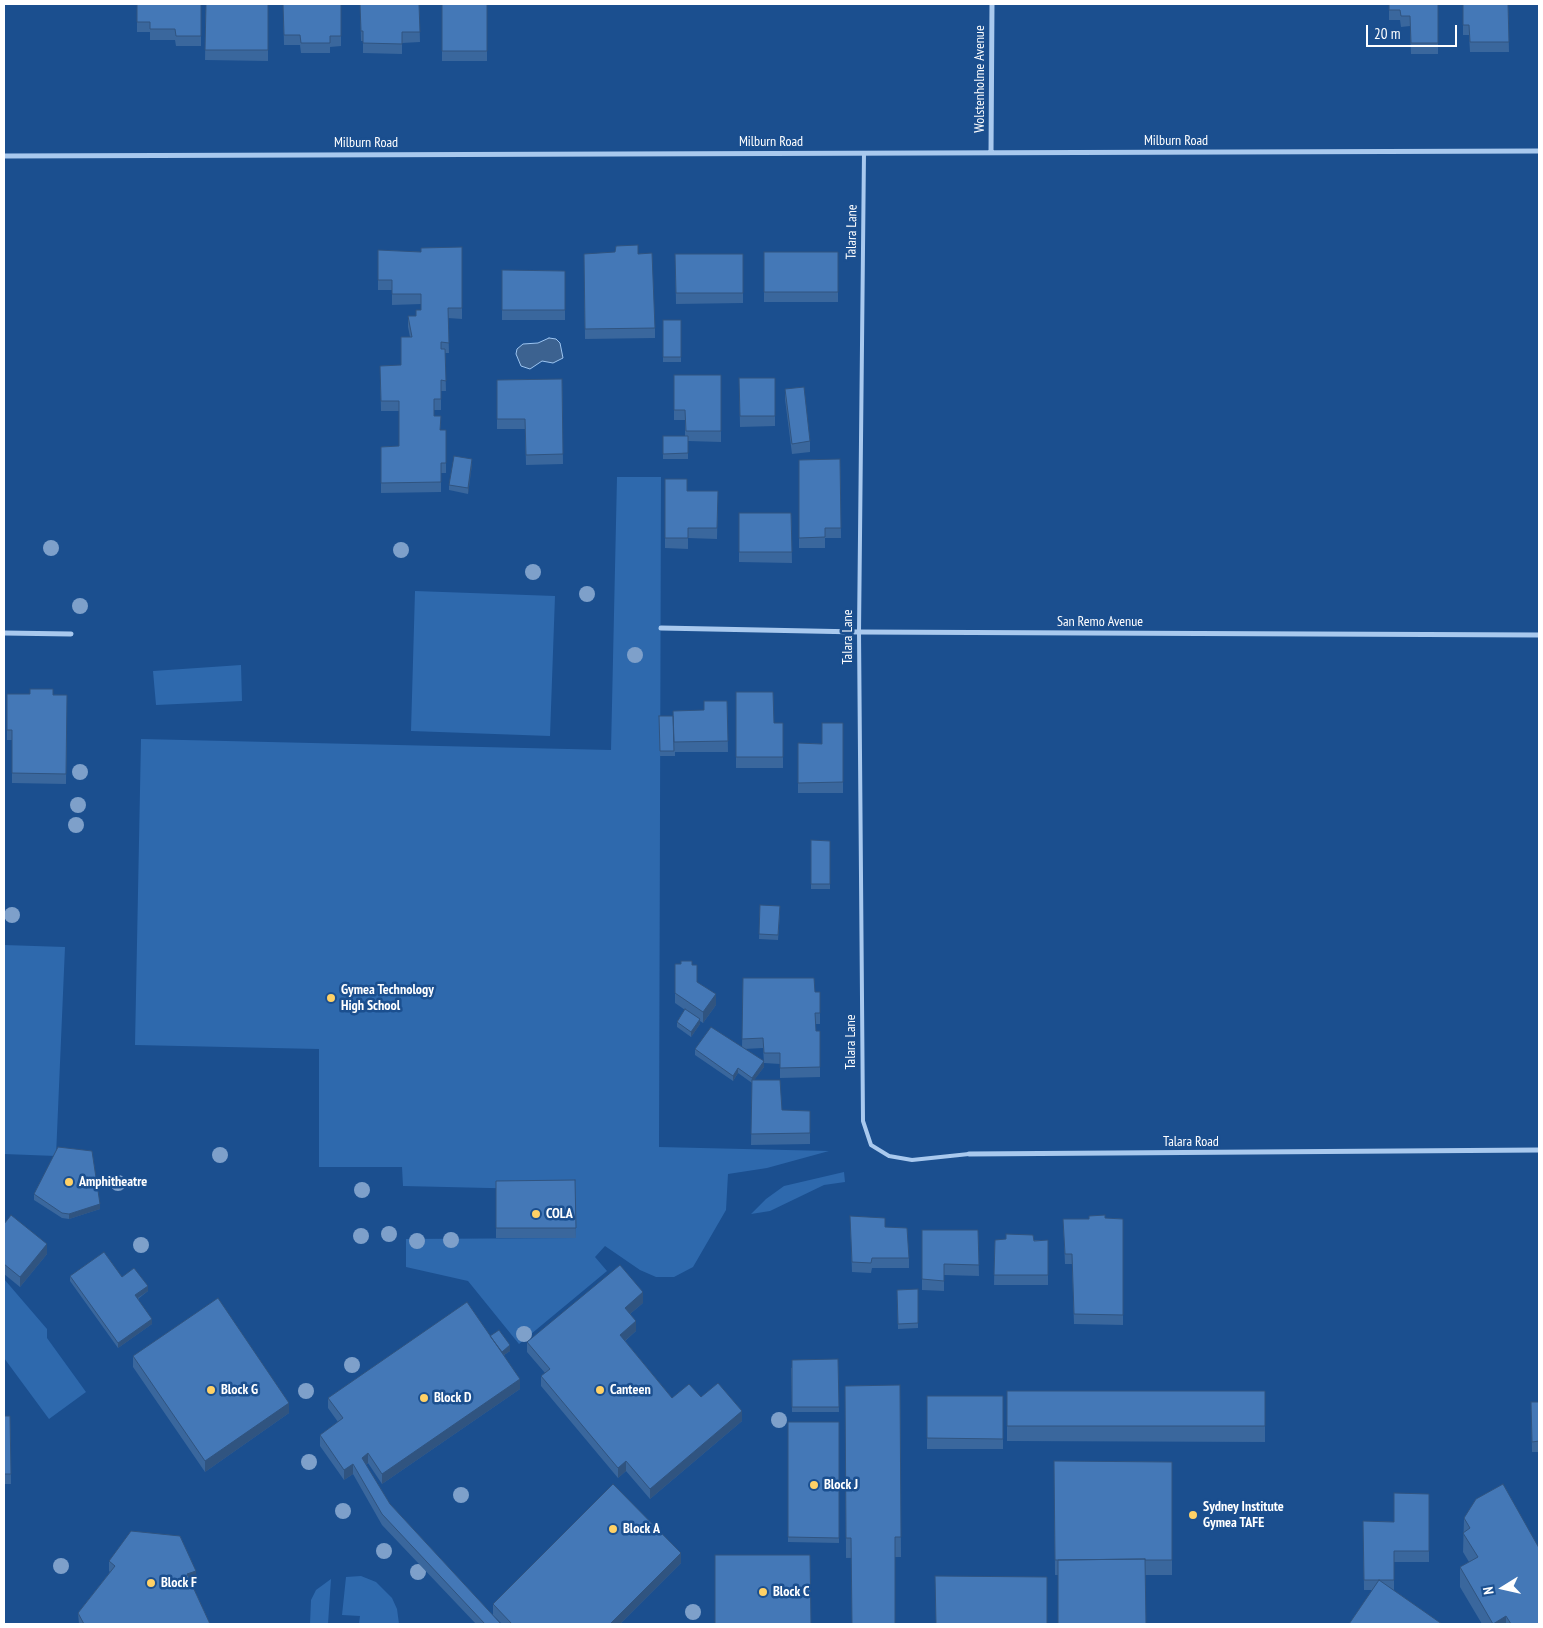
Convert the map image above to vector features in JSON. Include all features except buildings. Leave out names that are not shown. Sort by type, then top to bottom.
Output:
[{"type":"street","name":"Wolstenholme Avenue","points":[[991,153],[992,4]]},
{"type":"street","name":"Milburn Road","points":[[4,156],[1539,151]]},
{"type":"street","name":"San Remo Avenue","points":[[660,628],[859,632],[1539,634]]},
{"type":"street","points":[[4,633],[71,634]]},
{"type":"street","name":"Talara Road","points":[[969,1154],[1539,1150]]},
{"type":"lane","name":"Talara Lane","points":[[863,1121],[859,632],[864,153]]},
{"type":"lane","name":"Talara Road","points":[[863,1121],[871,1145],[889,1156],[912,1160],[969,1154]]},
{"type":"shaded area","points":[[549,338],[556,339],[560,343],[563,358],[553,363],[542,361],[530,369],[521,366],[516,354],[517,349],[523,344],[538,343]]},
{"type":"shaded area","points":[[617,477],[661,477],[659,1147],[829,1151],[767,1168],[728,1174],[726,1210],[693,1267],[674,1277],[656,1277],[640,1270],[605,1246],[595,1257],[607,1271],[519,1344],[468,1281],[406,1267],[406,1239],[576,1238],[575,1190],[403,1186],[402,1167],[319,1167],[319,1049],[135,1045],[141,739],[611,750]]},
{"type":"shaded area","points":[[415,591],[555,596],[550,736],[411,731]]},
{"type":"shaded area","points":[[241,665],[242,701],[156,705],[153,671]]},
{"type":"shaded area","points":[[4,945],[65,947],[56,1156],[4,1154]]},
{"type":"shaded area","points":[[844,1172],[845,1182],[824,1185],[770,1211],[751,1214],[766,1199],[784,1186]]},
{"type":"shaded area","points":[[4,1279],[47,1329],[47,1338],[86,1392],[49,1419],[4,1358]]},
{"type":"shaded area","points":[[361,1576],[376,1582],[392,1598],[397,1609],[399,1624],[359,1624],[360,1616],[342,1615],[346,1577]]},
{"type":"shaded area","points":[[331,1579],[328,1624],[310,1624],[311,1600],[316,1590]]},
{"type":"place","name":"Gymea Technology High School","points":[[331,998]]},
{"type":"place","name":"Amphitheatre","points":[[69,1182]]},
{"type":"place","name":"COLA","points":[[536,1214]]},
{"type":"place","name":"Block G","points":[[211,1390]]},
{"type":"place","name":"Canteen","points":[[600,1390]]},
{"type":"place","name":"Block D","points":[[424,1398]]},
{"type":"place","name":"Block J","points":[[814,1485]]},
{"type":"place","name":"Sydney Institute Gymea TAFE","points":[[1193,1515]]},
{"type":"place","name":"Block A","points":[[613,1529]]},
{"type":"place","name":"Block F","points":[[151,1583]]},
{"type":"place","name":"Block C","points":[[763,1592]]}]
